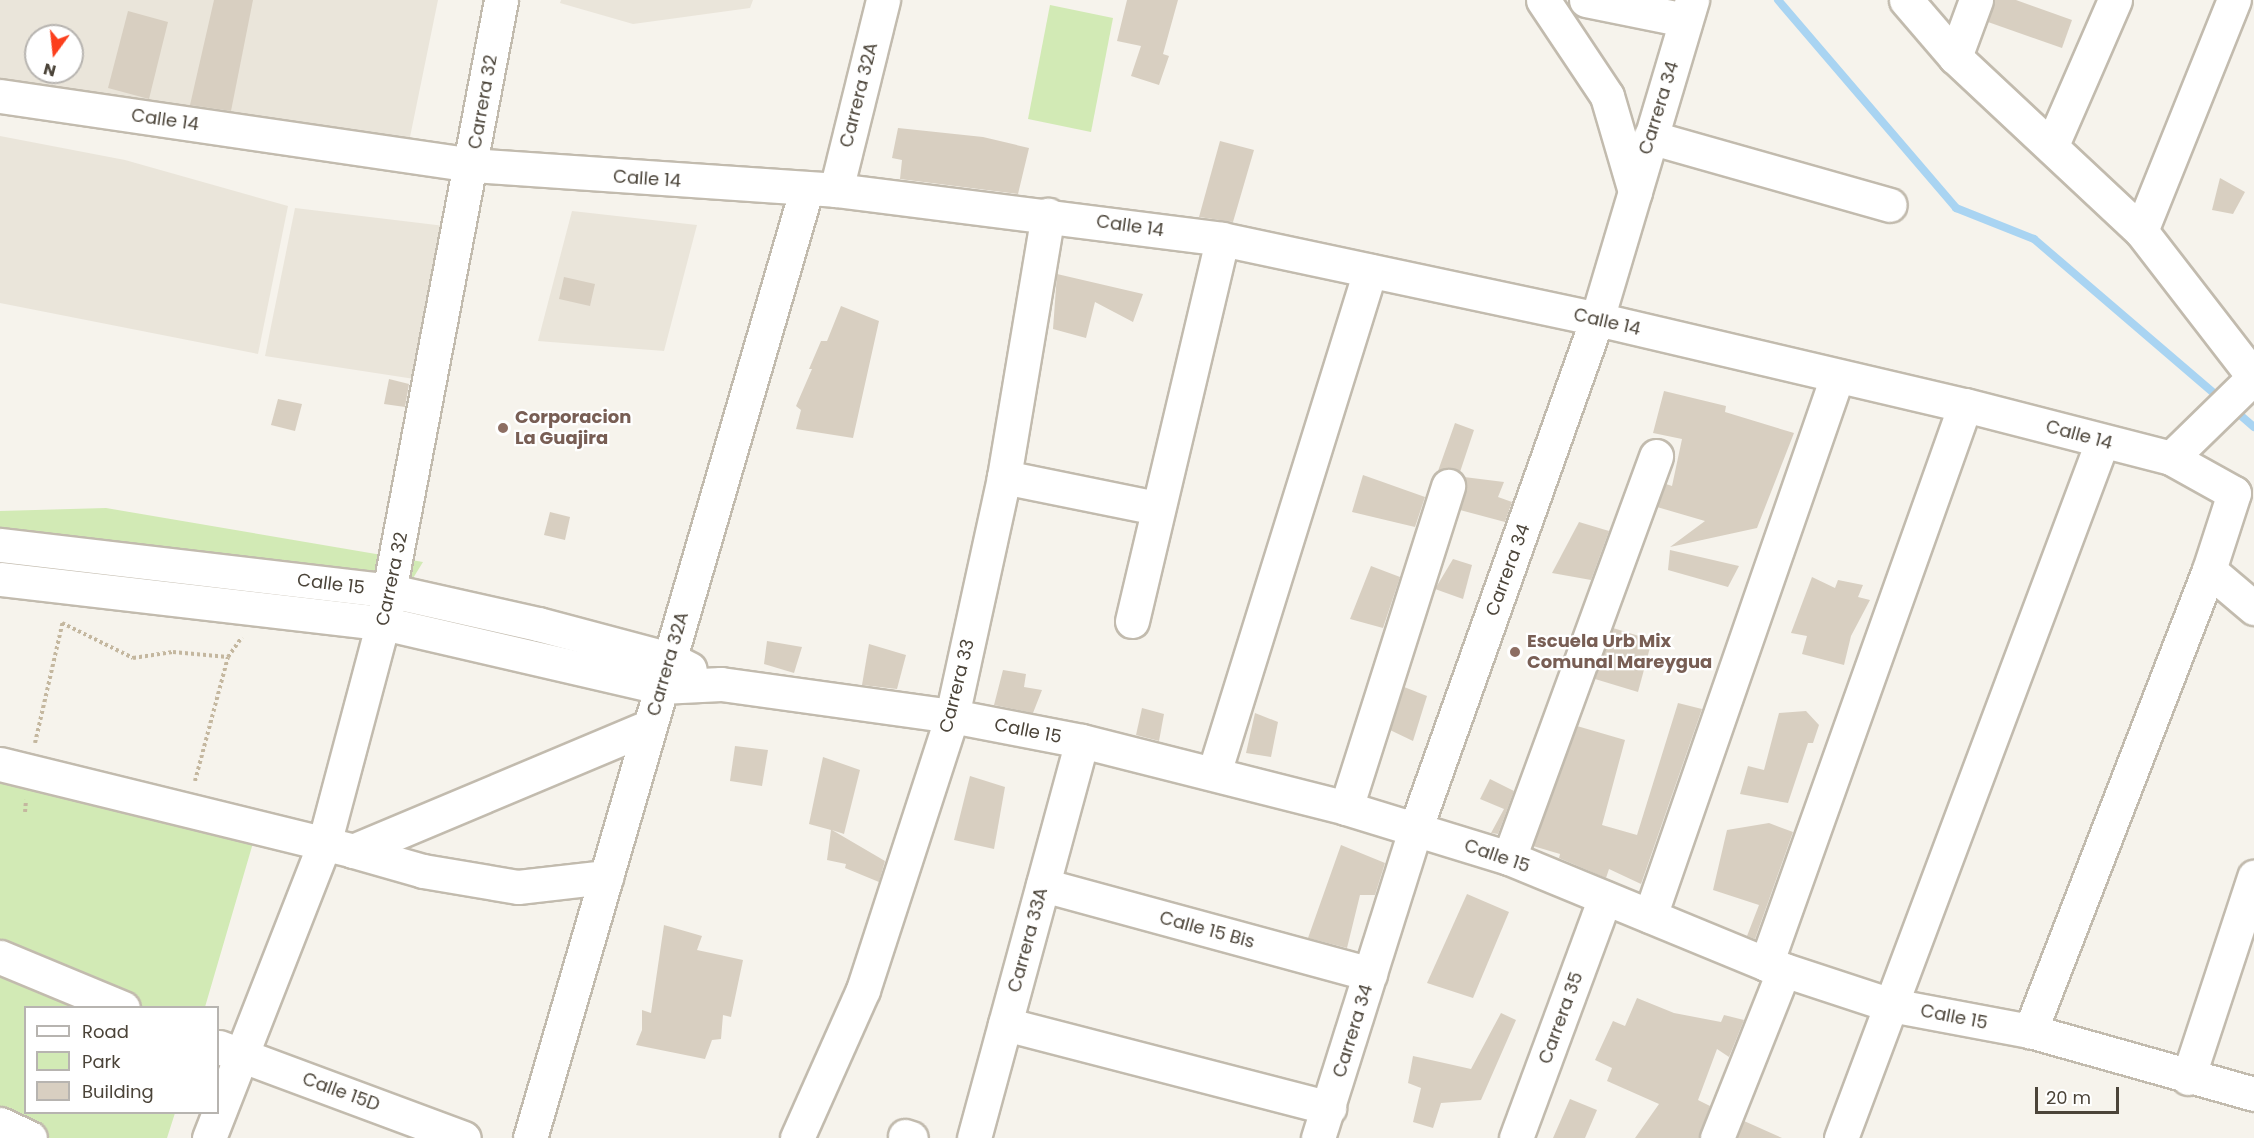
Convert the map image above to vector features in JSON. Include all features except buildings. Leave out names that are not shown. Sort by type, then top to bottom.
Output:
[{"type":"street","name":"Carrera 32","points":[[219,1092],[228,1050],[339,847],[391,591],[501,0]]},
{"type":"street","name":"Carrera 32A","points":[[530,1138],[665,673],[883,0]]},
{"type":"street","points":[[1543,0],[1607,96],[1635,192]]},
{"type":"street","points":[[1586,0],[1689,10]]},
{"type":"street","points":[[1906,0],[1955,57],[2052,145],[2141,231],[2250,382],[2213,421],[2171,458]]},
{"type":"street","points":[[1955,57],[1976,0]]},
{"type":"street","points":[[2052,145],[2115,0]]},
{"type":"street","points":[[2141,231],[2234,0]]},
{"type":"street","name":"Carrera 34","points":[[1323,1123],[1415,830],[1597,319],[1689,10]]},
{"type":"street","name":"Calle 14","points":[[0,96],[471,165],[821,190],[1048,215],[1222,239],[1597,319],[1837,377],[1965,405],[2171,458],[2234,493],[2209,570]]},
{"type":"street","points":[[1650,136],[1890,205]]},
{"type":"street","name":"Carrera 33","points":[[797,1138],[863,990],[952,716],[1004,477],[1048,215]]},
{"type":"street","points":[[1132,621],[1156,508],[1222,239]]},
{"type":"street","points":[[1214,773],[1370,271]]},
{"type":"street","points":[[1650,916],[1837,377]]},
{"type":"street","points":[[1718,1138],[1965,405]]},
{"type":"street","points":[[1842,1138],[2102,442]]},
{"type":"street","points":[[1509,858],[1656,456]]},
{"type":"street","points":[[1004,477],[1156,508]]},
{"type":"street","points":[[1346,808],[1448,486]]},
{"type":"street","name":"Calle 15","points":[[0,545],[391,591],[665,673]]},
{"type":"street","points":[[2031,1031],[2209,570],[2254,608]]},
{"type":"street","name":"Calle 15","points":[[0,579],[383,623],[721,684],[952,716],[1082,741],[1346,808],[1509,858],[1775,967],[1891,1005],[2031,1031],[2188,1078],[2254,1094]]},
{"type":"street","points":[[339,847],[650,726]]},
{"type":"street","name":"Carrera 33A","points":[[974,1138],[1082,741]]},
{"type":"street","points":[[14,767],[188,808],[423,871],[518,887],[606,877]]},
{"type":"street","points":[[2188,1078],[2254,877]]},
{"type":"street","name":"Calle 15 Bis","points":[[1043,885],[1371,974]]},
{"type":"street","name":"Carrera 35","points":[[1516,1138],[1605,898]]},
{"type":"street","points":[[0,957],[118,1006]]},
{"type":"street","points":[[1005,1024],[1323,1123]]},
{"type":"street","name":"Calle 15D","points":[[228,1050],[464,1138]]},
{"type":"street","name":"Carrera 32","points":[[209,1138],[214,1114]]},
{"type":"street","points":[[0,1124],[30,1138]]},
{"type":"path","points":[[25,812],[14,767],[62,622],[69,587]]},
{"type":"path","points":[[188,808],[228,657],[261,609]]},
{"type":"path","points":[[62,622],[132,658],[173,652],[228,657]]},
{"type":"shaded area","points":[[0,0],[438,0],[409,142],[0,89]]},
{"type":"shaded area","points":[[561,0],[753,0],[750,8],[633,24],[560,3]]},
{"type":"shaded area","points":[[0,136],[125,160],[288,206],[258,354],[0,303]]},
{"type":"shaded area","points":[[295,208],[453,227],[421,380],[265,356]]},
{"type":"shaded area","points":[[572,211],[697,225],[664,351],[538,341]]},
{"type":"green space","points":[[1050,5],[1113,18],[1091,132],[1028,119]]},
{"type":"green space","points":[[106,508],[423,562],[394,609],[0,574],[0,511]]},
{"type":"green space","points":[[0,769],[253,843],[205,1006],[24,1006],[24,1114],[175,1114],[167,1138],[0,1138]]},
{"type":"waterway","points":[[1778,0],[1956,208],[2034,239],[2222,400]]},
{"type":"waterway","points":[[2232,408],[2254,427]]},
{"type":"place","name":"Corporacion La Guajira","points":[[503,428]]},
{"type":"place","name":"Escuela Urb Mix Comunal Mareygua","points":[[1515,652]]}]
